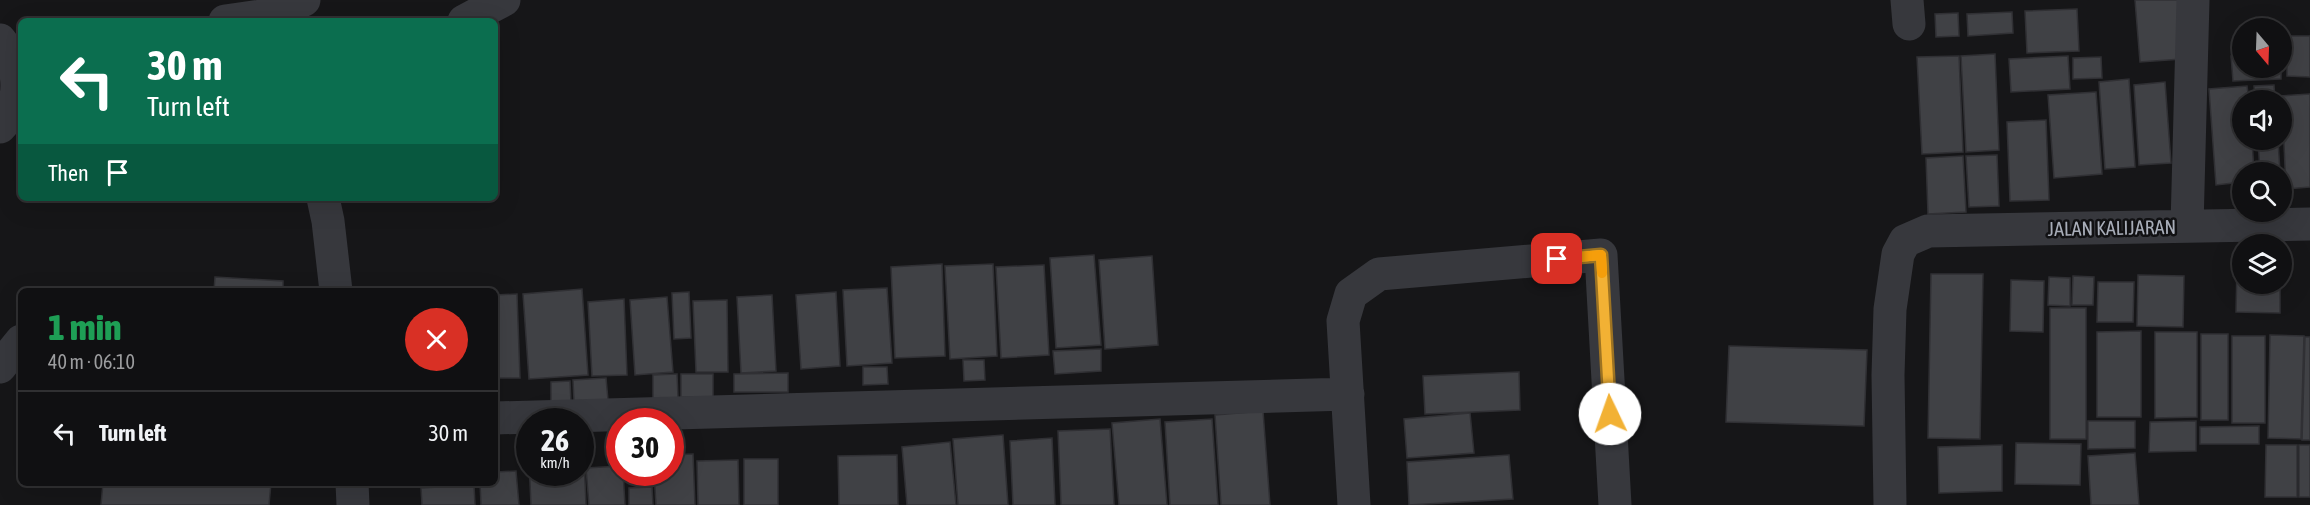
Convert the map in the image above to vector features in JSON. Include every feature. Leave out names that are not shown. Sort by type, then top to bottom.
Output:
[{"type":"street","points":[[270,18],[304,0]]},
{"type":"street","points":[[470,18],[504,0]]},
{"type":"street","points":[[2187,226],[2193,0]]},
{"type":"street","points":[[8,124],[18,86],[9,44]]},
{"type":"street","points":[[324,201],[336,288]]},
{"type":"street","name":"JALAN KALIJARAN","points":[[1890,505],[1887,375],[1890,309],[1898,254],[1905,241],[1928,231],[2310,224]]},
{"type":"street","points":[[1354,505],[1343,321],[1351,294],[1379,274],[1601,255],[1615,505]]},
{"type":"street","points":[[0,367],[18,345]]},
{"type":"street","points":[[498,418],[1348,394]]},
{"type":"street","points":[[352,486],[353,505]]},
{"type":"building","points":[[2135,0],[2178,0],[2182,59],[2140,62]]},
{"type":"building","points":[[2077,9],[2079,51],[2027,53],[2025,11]]},
{"type":"building","points":[[2012,12],[2013,33],[1968,36],[1967,14]]},
{"type":"building","points":[[1958,13],[1959,36],[1936,37],[1935,14]]},
{"type":"building","points":[[2292,36],[2310,36],[2310,77],[2292,76]]},
{"type":"building","points":[[1995,54],[1999,150],[1966,152],[1961,56]]},
{"type":"building","points":[[1959,56],[1963,152],[1922,154],[1917,57]]},
{"type":"building","points":[[2068,56],[2070,89],[2011,92],[2009,59]]},
{"type":"building","points":[[2101,57],[2102,78],[2073,79],[2073,58]]},
{"type":"building","points":[[2233,78],[2281,78],[2281,79],[2233,81]]},
{"type":"building","points":[[2129,79],[2135,167],[2105,169],[2099,82]]},
{"type":"building","points":[[2165,82],[2171,163],[2139,165],[2134,85]]},
{"type":"building","points":[[2274,85],[2274,90],[2254,90],[2254,86]]},
{"type":"building","points":[[2247,86],[2248,90],[2232,90],[2232,150],[2253,150],[2253,162],[2232,162],[2232,183],[2216,185],[2209,89]]},
{"type":"building","points":[[2096,92],[2102,174],[2054,178],[2048,95]]},
{"type":"building","points":[[2310,94],[2310,187],[2292,188],[2292,162],[2285,162],[2284,150],[2292,150],[2292,95]]},
{"type":"building","points":[[2046,120],[2049,200],[2010,201],[2007,122]]},
{"type":"building","points":[[2259,150],[2279,150],[2279,162],[2259,162]]},
{"type":"building","points":[[1997,155],[1999,206],[1969,207],[1966,156]]},
{"type":"building","points":[[1963,156],[1966,212],[1928,214],[1926,158]]},
{"type":"building","points":[[1094,255],[1101,345],[1056,348],[1050,258]]},
{"type":"building","points":[[1152,256],[1158,345],[1105,349],[1099,260]]},
{"type":"building","points":[[942,264],[945,356],[895,358],[891,267]]},
{"type":"building","points":[[993,264],[997,356],[950,359],[945,266]]},
{"type":"building","points":[[1044,265],[1049,355],[1001,358],[996,267]]},
{"type":"building","points":[[1931,274],[1983,274],[1980,439],[1928,438]]},
{"type":"building","points":[[2138,275],[2184,276],[2183,327],[2137,326]]},
{"type":"building","points":[[2073,276],[2094,277],[2093,305],[2072,305]]},
{"type":"building","points":[[215,277],[283,281],[283,288],[214,288]]},
{"type":"building","points":[[2049,277],[2070,278],[2070,306],[2048,305]]},
{"type":"building","points":[[2011,280],[2044,281],[2043,332],[2010,331]]},
{"type":"building","points":[[2098,282],[2134,282],[2133,322],[2097,322]]},
{"type":"building","points":[[887,288],[892,363],[847,366],[843,290]]},
{"type":"building","points":[[582,289],[588,375],[529,379],[523,294]]},
{"type":"building","points":[[689,292],[691,338],[674,339],[672,293]]},
{"type":"building","points":[[836,292],[840,366],[801,369],[796,295]]},
{"type":"building","points":[[517,294],[520,378],[498,378],[498,295]]},
{"type":"building","points":[[2236,294],[2280,294],[2280,313],[2236,312]]},
{"type":"building","points":[[772,295],[776,371],[741,373],[737,297]]},
{"type":"building","points":[[667,297],[673,372],[635,375],[630,300]]},
{"type":"building","points":[[624,299],[627,375],[592,376],[588,302]]},
{"type":"building","points":[[727,300],[728,372],[696,372],[693,301]]},
{"type":"building","points":[[2050,308],[2086,308],[2086,439],[2050,439]]},
{"type":"building","points":[[2141,331],[2141,417],[2097,417],[2097,332]]},
{"type":"building","points":[[2155,332],[2197,332],[2197,417],[2155,418]]},
{"type":"building","points":[[2201,334],[2228,334],[2228,420],[2201,420]]},
{"type":"building","points":[[2270,335],[2304,336],[2301,439],[2268,438]]},
{"type":"building","points":[[2232,336],[2265,336],[2265,423],[2232,423]]},
{"type":"building","points":[[2305,337],[2310,337],[2310,440],[2302,440]]},
{"type":"building","points":[[1729,346],[1867,350],[1864,426],[1726,422]]},
{"type":"building","points":[[1101,349],[1101,371],[1055,374],[1053,351]]},
{"type":"building","points":[[963,360],[984,360],[985,380],[964,381]]},
{"type":"building","points":[[863,367],[887,367],[888,384],[863,385]]},
{"type":"building","points":[[1519,372],[1520,410],[1425,414],[1423,376]]},
{"type":"building","points":[[788,373],[788,392],[734,392],[734,374]]},
{"type":"building","points":[[677,374],[678,398],[653,399],[653,375]]},
{"type":"building","points":[[681,374],[713,374],[713,397],[681,397]]},
{"type":"building","points":[[606,378],[608,400],[574,402],[573,380]]},
{"type":"building","points":[[570,381],[571,403],[551,404],[551,382]]},
{"type":"building","points":[[1263,411],[1270,505],[1221,505],[1215,415]]},
{"type":"building","points":[[1470,413],[1474,453],[1407,458],[1404,419]]},
{"type":"building","points":[[1160,419],[1167,505],[1119,505],[1112,423]]},
{"type":"building","points":[[1212,419],[1218,505],[1170,505],[1165,422]]},
{"type":"building","points":[[2088,421],[2135,421],[2135,448],[2088,449]]},
{"type":"building","points":[[2196,421],[2196,451],[2149,452],[2150,422]]},
{"type":"building","points":[[2259,426],[2259,444],[2200,444],[2200,427]]},
{"type":"building","points":[[1110,429],[1114,505],[1061,505],[1058,431]]},
{"type":"building","points":[[1003,435],[1008,505],[958,505],[953,439]]},
{"type":"building","points":[[1052,438],[1055,505],[1013,505],[1010,441]]},
{"type":"building","points":[[950,442],[956,505],[907,505],[902,447]]},
{"type":"building","points":[[2016,443],[2081,444],[2080,485],[2015,484]]},
{"type":"building","points":[[2002,445],[2002,491],[1939,493],[1938,447]]},
{"type":"building","points":[[2266,445],[2297,445],[2297,497],[2265,497]]},
{"type":"building","points":[[2299,445],[2310,445],[2310,497],[2299,497]]},
{"type":"building","points":[[2135,453],[2139,505],[2091,505],[2088,456]]},
{"type":"building","points":[[684,454],[693,454],[695,505],[656,505],[655,486],[684,486]]},
{"type":"building","points":[[897,455],[898,505],[839,505],[838,456]]},
{"type":"building","points":[[1509,455],[1513,499],[1409,505],[1407,462]]},
{"type":"building","points":[[744,459],[778,459],[778,505],[744,505]]},
{"type":"building","points":[[738,460],[739,505],[698,505],[697,461]]},
{"type":"building","points":[[606,467],[606,486],[624,486],[625,505],[589,505],[587,486],[594,486],[594,468]]},
{"type":"building","points":[[516,471],[519,505],[481,505],[480,486],[498,486],[498,472]]},
{"type":"building","points":[[103,486],[271,486],[269,505],[101,505]]},
{"type":"building","points":[[474,486],[475,505],[422,505],[421,488]]},
{"type":"building","points":[[530,486],[585,486],[586,505],[531,505]]},
{"type":"building","points":[[652,487],[653,505],[629,505],[629,488]]},
{"type":"slow traffic","points":[[1578,257],[1601,255],[1602,273]]},
{"type":"route","points":[[1557,259],[1601,255],[1610,414]]}]
